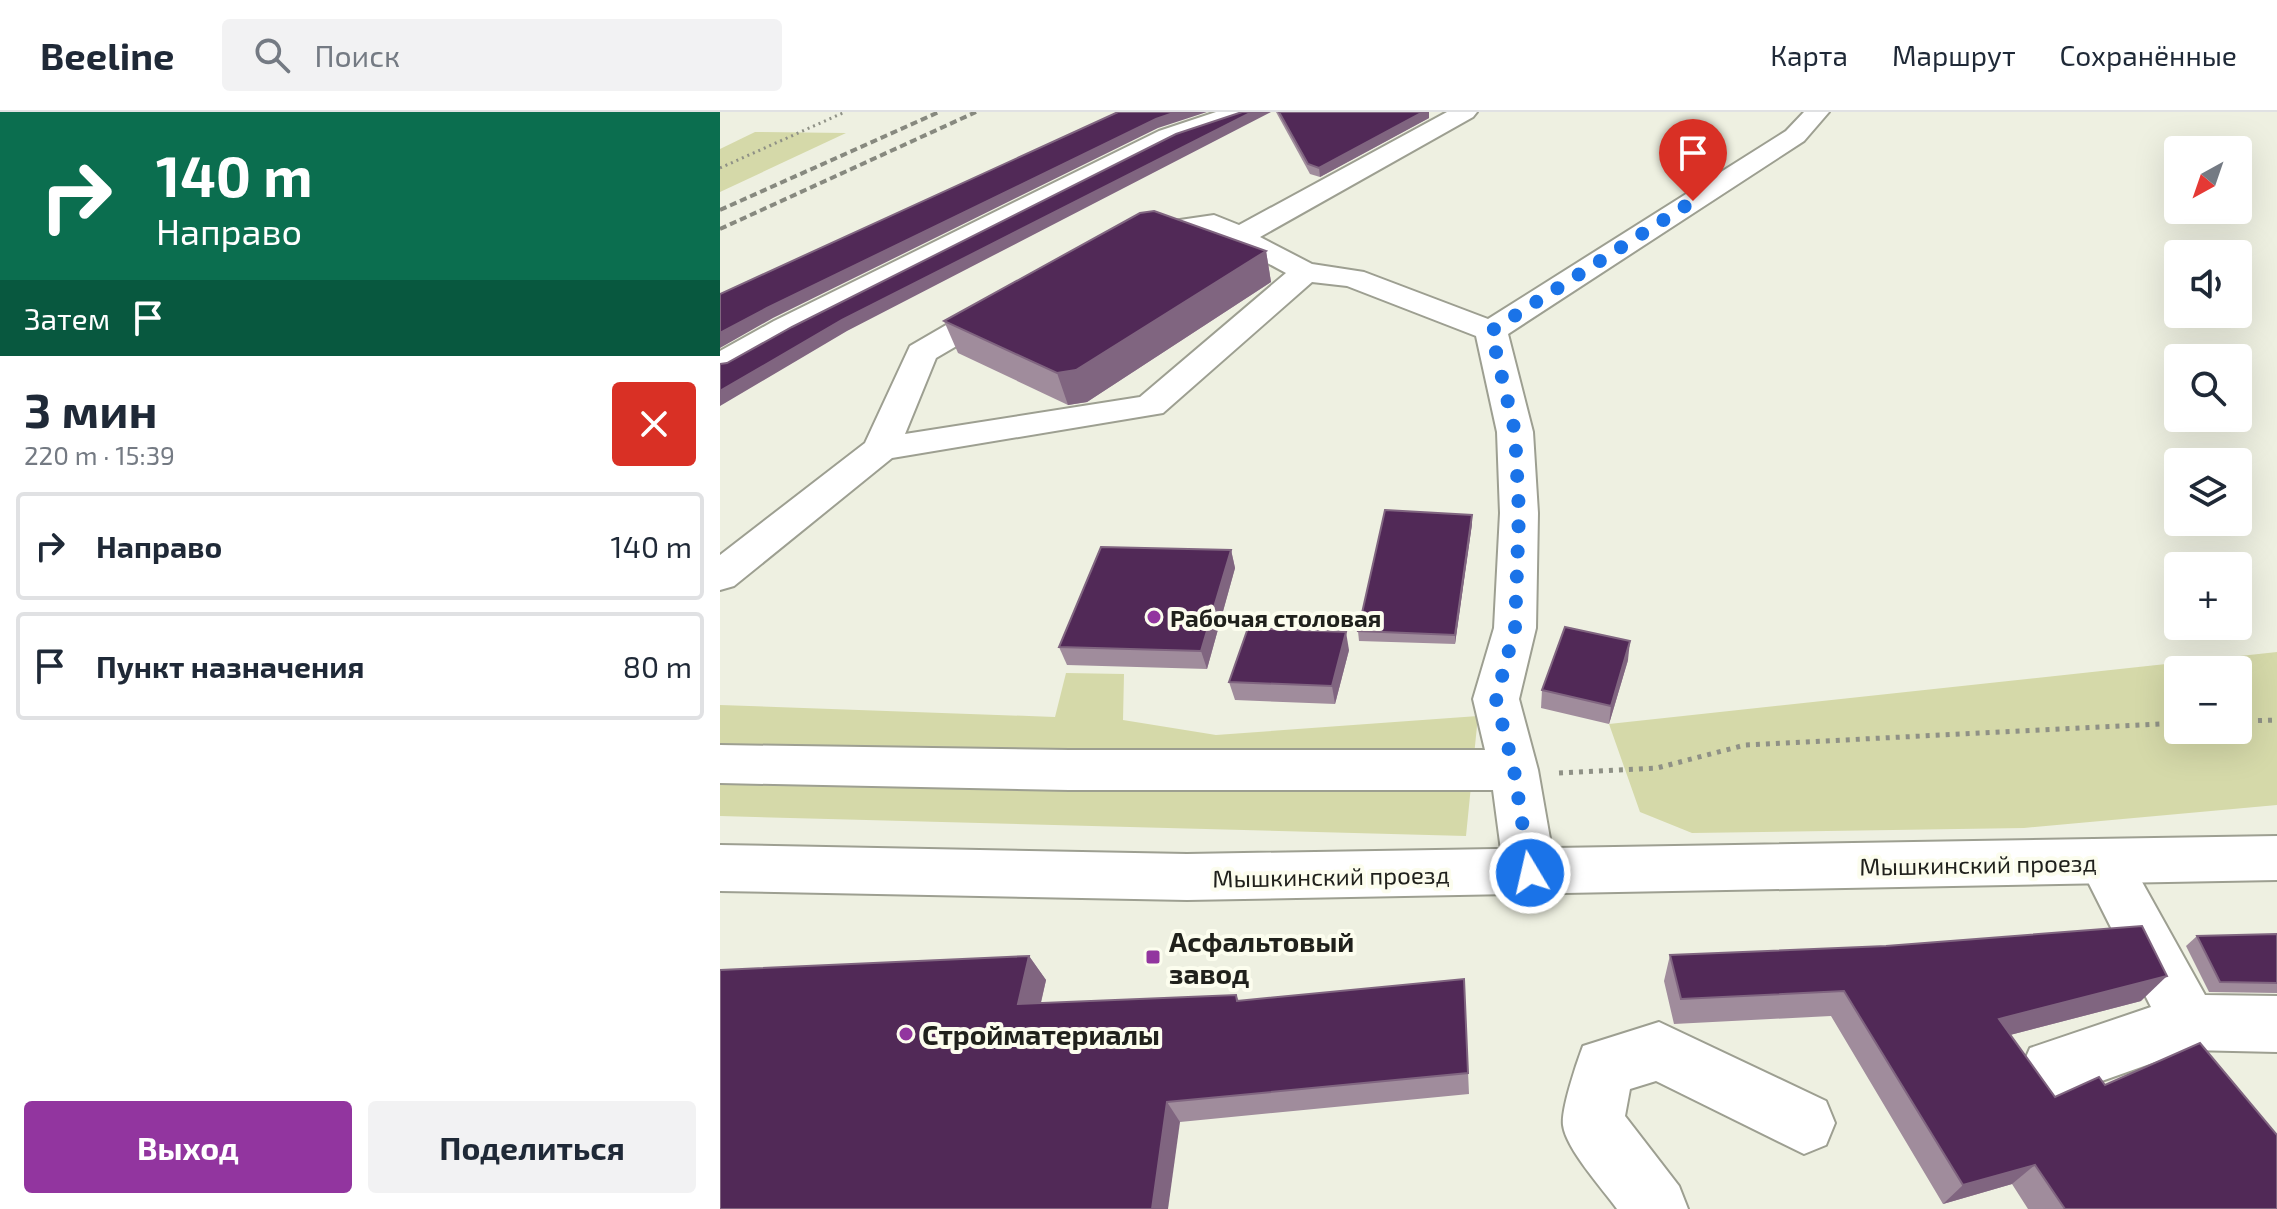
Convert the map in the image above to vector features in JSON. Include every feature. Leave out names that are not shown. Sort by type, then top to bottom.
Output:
[{"type":"main road","points":[[720,364],[785,328],[1168,136],[1239,112]]},
{"type":"main road","points":[[1239,237],[1465,112]]},
{"type":"main road","points":[[1491,331],[1795,136],[1817,112]]},
{"type":"main road","points":[[1108,243],[1121,236],[1214,223],[1305,272],[1353,278],[1491,331]]},
{"type":"main road","points":[[881,449],[1151,406],[1305,272]]},
{"type":"main road","points":[[720,576],[881,449],[922,353],[1028,291]]},
{"type":"main road","points":[[1491,331],[1515,432],[1519,513],[1515,628],[1496,699],[1514,770],[1530,873]]},
{"type":"main road","points":[[720,764],[1069,770],[1514,770]]},
{"type":"main road","name":"Мышкинский проезд","points":[[720,868],[1187,877],[2277,858]]},
{"type":"main road","points":[[2104,862],[2189,1022]]},
{"type":"main road","points":[[2051,1069],[2189,1022],[2277,1024]]},
{"type":"main road","points":[[1656,1209],[1593,1124],[1604,1067],[1659,1051],[1804,1123]]},
{"type":"path","points":[[720,168],[845,112]]},
{"type":"path","points":[[2252,721],[2277,720]]},
{"type":"path","points":[[1514,770],[1586,774],[1657,768],[1745,745],[2164,724]]},
{"type":"green space","points":[[755,132],[846,133],[720,192],[720,149]]},
{"type":"green space","points":[[2277,652],[2277,805],[2024,828],[1692,833],[1640,812],[1609,724],[2164,664],[2164,744],[2252,744],[2252,656],[2240,656]]},
{"type":"green space","points":[[1066,673],[1124,674],[1123,720],[1216,735],[1478,716],[1466,836],[720,816],[720,705],[1055,717]]},
{"type":"building","points":[[1118,112],[1176,112],[1156,119],[720,333],[720,294]]},
{"type":"building","points":[[1242,112],[1252,112],[842,320],[720,391],[720,364],[1176,134]]},
{"type":"building","points":[[1279,112],[1423,112],[1319,168],[1308,164]]},
{"type":"building","points":[[1154,211],[1266,251],[1076,370],[1057,373],[944,321],[1140,213]]},
{"type":"building","points":[[1385,510],[1472,515],[1455,635],[1358,631]]},
{"type":"building","name":"Рабочая столовая","points":[[1101,547],[1231,550],[1201,651],[1059,647]]},
{"type":"building","points":[[1565,627],[1630,641],[1611,706],[1542,690]]},
{"type":"building","points":[[1248,628],[1346,632],[1332,686],[1229,682]]},
{"type":"building","points":[[2142,926],[2167,976],[1999,1019],[2055,1097],[2099,1077],[2105,1085],[2200,1043],[2277,1135],[2277,1209],[2065,1209],[2035,1165],[1963,1185],[1844,991],[1681,999],[1670,955],[1886,946]]},
{"type":"building","points":[[2277,934],[2277,983],[2220,982],[2197,936]]},
{"type":"building","points":[[1029,956],[1018,1004],[1236,995],[1237,1001],[1464,979],[1468,1073],[1167,1102],[1152,1209],[720,1209],[720,970]]},
{"type":"railway","points":[[720,210],[939,112]]},
{"type":"railway","points":[[720,229],[976,112]]},
{"type":"place","name":"Рабочая столовая","points":[[1154,617]]},
{"type":"place","name":"Асфальтовый завод","points":[[1153,957]]},
{"type":"place","name":"Стройматериалы","points":[[906,1034]]},
{"type":"route","points":[[1530,873],[1514,770],[1496,699],[1515,628],[1519,513],[1515,432],[1491,331],[1693,201]]}]
